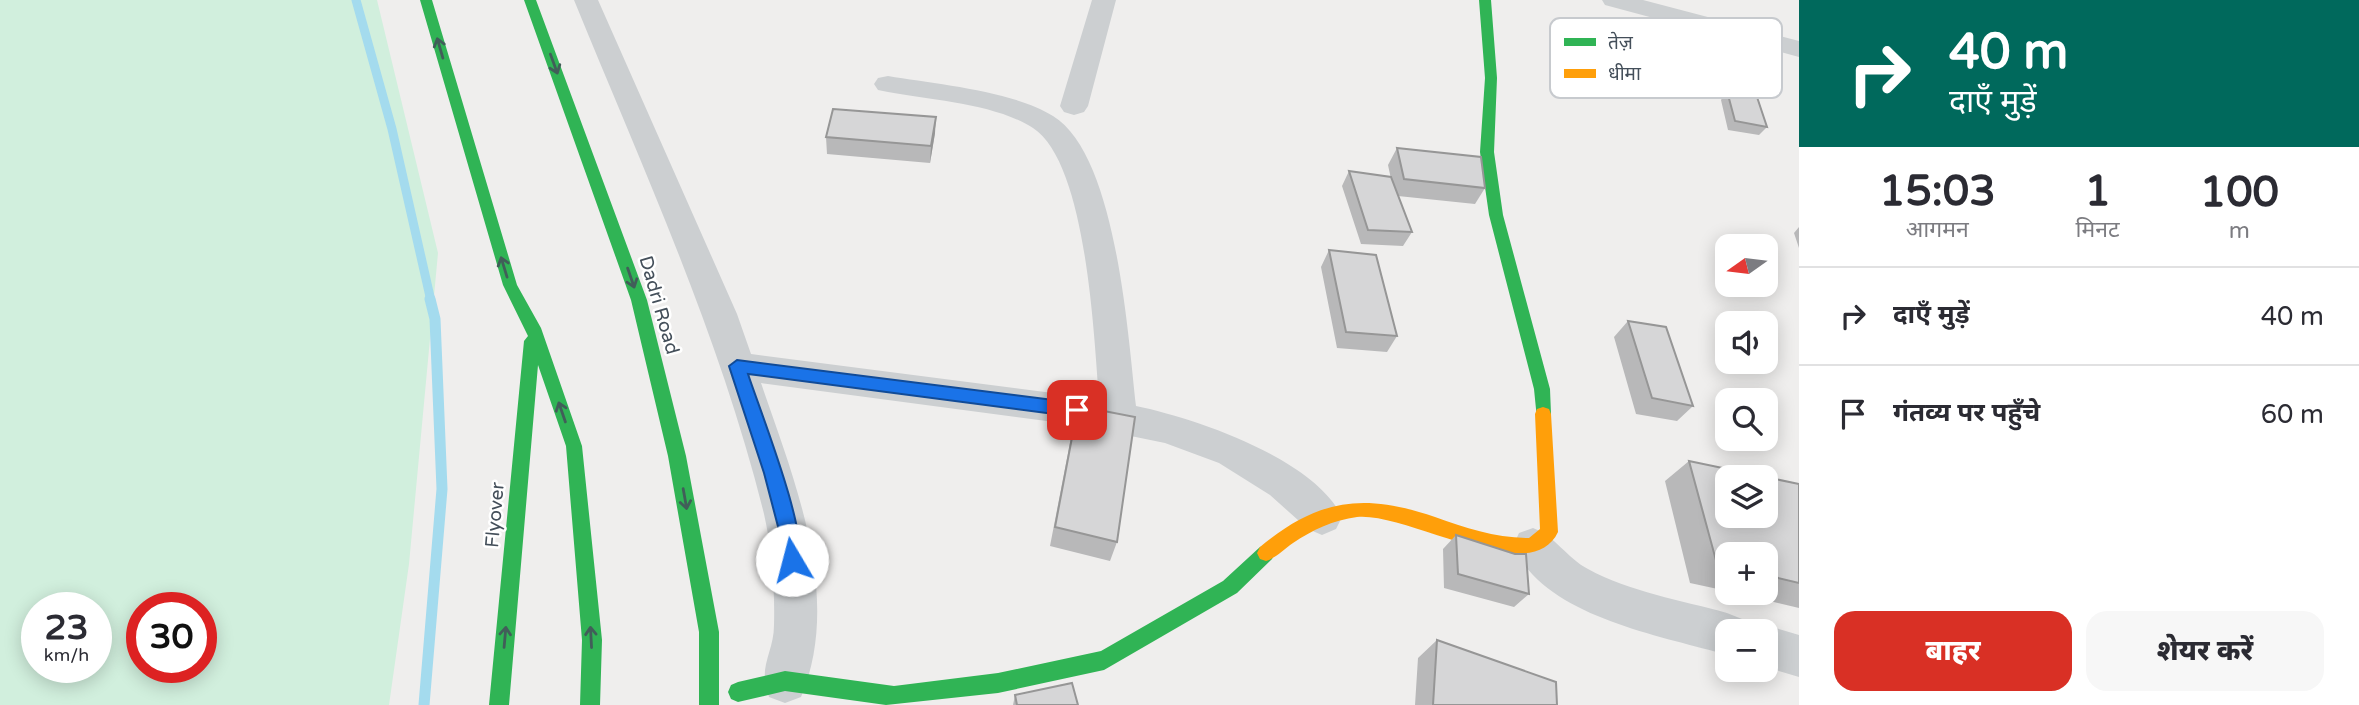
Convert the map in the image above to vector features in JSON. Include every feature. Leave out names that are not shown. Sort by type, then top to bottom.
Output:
[{"type":"main road","points":[[426,0],[510,285],[533,328],[574,446],[592,640],[590,705]]},
{"type":"main road","name":"Dadri Road","points":[[530,0],[639,300],[677,456],[709,632]]},
{"type":"main road","points":[[709,632],[734,686],[785,681],[894,696],[998,683],[1104,660],[1230,587],[1277,543],[1322,517],[1371,509],[1446,527],[1501,545],[1533,546],[1549,532],[1542,389],[1496,215],[1488,152],[1491,78],[1485,0]]},
{"type":"main road","name":"Flyover","points":[[499,705],[533,328]]},
{"type":"main road","points":[[709,632],[709,705]]},
{"type":"street","points":[[586,0],[720,314],[773,473],[790,538],[796,627],[785,681]]},
{"type":"street","points":[[1074,106],[1104,0]]},
{"type":"street","points":[[1614,0],[1681,18]]},
{"type":"street","points":[[1782,45],[1799,50]]},
{"type":"street","points":[[888,84],[1025,112],[1047,123],[1061,138],[1081,171],[1092,212],[1101,259],[1119,418]]},
{"type":"street","points":[[737,366],[1077,410],[1168,428],[1233,452],[1284,483],[1322,517]]},
{"type":"street","points":[[1533,546],[1550,565],[1573,582],[1608,597],[1715,630]]},
{"type":"street","points":[[1778,650],[1799,656]]},
{"type":"green space","points":[[0,0],[377,0],[438,253],[409,564],[389,705],[0,705]]},
{"type":"building","points":[[1729,98],[1757,98],[1767,127],[1735,121]]},
{"type":"building","points":[[833,109],[936,117],[931,146],[826,137]]},
{"type":"building","points":[[1397,148],[1481,157],[1485,188],[1404,179]]},
{"type":"building","points":[[1349,171],[1391,177],[1412,232],[1368,230]]},
{"type":"building","points":[[1329,250],[1376,255],[1397,336],[1346,332]]},
{"type":"building","points":[[1628,321],[1666,327],[1693,406],[1652,398]]},
{"type":"building","points":[[1078,406],[1135,417],[1117,542],[1055,527]]},
{"type":"building","points":[[1689,461],[1715,466],[1715,528],[1778,528],[1778,480],[1799,484],[1799,583],[1778,578],[1778,542],[1715,542],[1715,557]]},
{"type":"building","points":[[1456,535],[1515,554],[1526,554],[1529,594],[1458,574]]},
{"type":"building","points":[[1437,640],[1556,682],[1557,705],[1433,705]]},
{"type":"building","points":[[1072,683],[1078,705],[1017,705],[1015,695]]},
{"type":"waterway","points":[[356,0],[392,129],[431,301]]},
{"type":"waterway","points":[[424,705],[442,489],[435,319],[430,299]]},
{"type":"traffic: fast","points":[[426,0],[510,285],[533,328],[574,446],[592,640],[590,705]]},
{"type":"traffic: fast","points":[[530,0],[639,300],[677,456],[709,632],[709,705]]},
{"type":"traffic: fast","points":[[1485,0],[1491,78],[1487,152],[1496,215],[1542,389],[1543,414]]},
{"type":"traffic: fast","points":[[499,705],[532,341]]},
{"type":"traffic: fast","points":[[738,692],[785,681],[894,696],[998,683],[1104,660],[1230,587],[1266,553]]},
{"type":"traffic: slow","points":[[1266,553],[1301,528],[1329,516],[1358,509],[1405,515],[1505,546],[1533,546],[1549,532],[1543,414]]},
{"type":"route","points":[[792,560],[790,538],[773,473],[737,366],[1077,410]]}]
